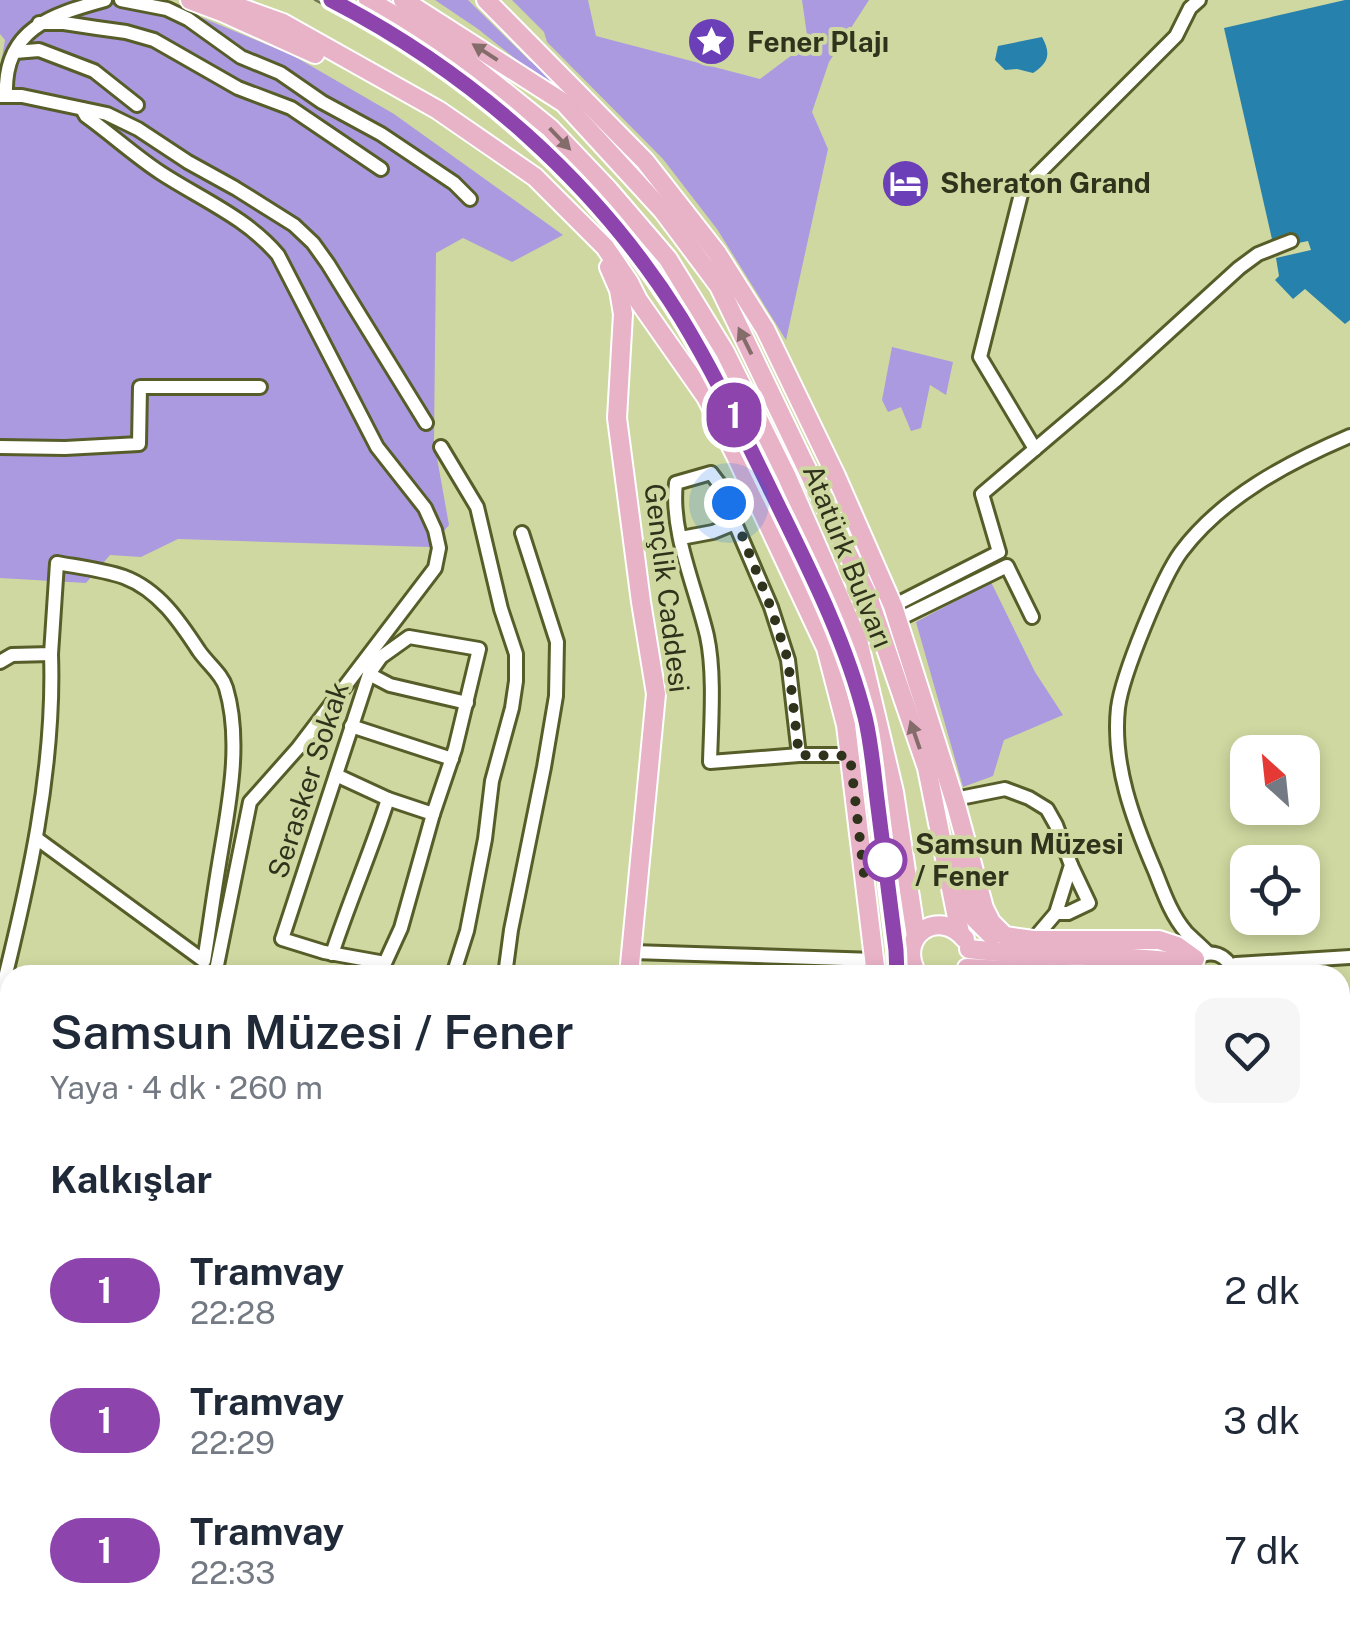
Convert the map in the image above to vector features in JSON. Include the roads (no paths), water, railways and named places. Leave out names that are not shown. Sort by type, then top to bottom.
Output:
[{"type":"main road","name":"Gençlik Caddesi","points":[[190,0],[278,36],[460,134],[563,215],[611,269],[623,314],[617,418],[656,694],[639,965]]},
{"type":"main road","points":[[219,0],[282,24],[421,100],[535,177],[605,247],[629,282],[706,397],[826,648],[840,697],[850,756],[876,965]]},
{"type":"main road","name":"Atatürk Bulvarı","points":[[368,0],[470,64],[550,128],[668,259],[726,352],[787,477],[858,640],[894,792],[916,937],[910,956],[913,965]]},
{"type":"main road","name":"Atatürk Bulvarı","points":[[403,0],[564,103],[663,211],[719,286],[868,596],[926,768],[964,956]]},
{"type":"main road","points":[[486,0],[645,161],[717,253],[765,330],[836,476],[895,613],[991,922],[1005,936],[1033,940],[1159,940],[1177,946],[1195,963]]},
{"type":"main road","name":"Gençlik Caddesi","points":[[633,965],[638,952],[663,692],[624,424],[627,364],[638,300]]},
{"type":"main road","points":[[926,768],[975,919],[1015,955]]},
{"type":"main road","points":[[916,937],[932,926],[942,925],[964,956],[1032,965]]},
{"type":"main road","points":[[964,956],[1195,963]]},
{"type":"street","points":[[105,0],[38,24],[24,36],[15,52],[3,96],[22,96],[107,114],[294,225],[328,264],[426,423]]},
{"type":"street","points":[[121,0],[188,19],[241,57],[280,73],[322,102],[382,134],[470,199]]},
{"type":"street","points":[[1035,449],[980,357],[1022,190],[1176,36],[1190,8],[1199,0]]},
{"type":"street","points":[[38,24],[64,23],[154,40],[238,88],[291,108],[381,169]]},
{"type":"street","points":[[15,52],[40,50],[94,72],[137,105]]},
{"type":"street","points":[[82,110],[158,172],[266,240],[278,255],[378,447],[424,508],[440,548],[435,568],[298,748],[250,802],[217,965]]},
{"type":"street","points":[[1032,617],[999,552],[982,494],[1239,268],[1258,254],[1291,240]]},
{"type":"street","points":[[0,447],[139,444],[140,388],[260,387]]},
{"type":"street","points":[[1228,965],[1223,957],[1195,963],[1185,931],[1168,902],[1126,796],[1119,753],[1118,706],[1158,595],[1180,553],[1234,500],[1306,455],[1350,436]]},
{"type":"street","points":[[441,447],[477,508],[516,654],[512,708],[492,781],[468,932],[456,965]]},
{"type":"street","points":[[799,755],[788,660],[720,484],[711,473],[676,483],[673,504],[708,640],[710,762],[799,755],[850,756]]},
{"type":"street","points":[[681,538],[713,532],[735,522]]},
{"type":"street","points":[[506,965],[556,696],[558,642],[522,534]]},
{"type":"street","points":[[895,613],[999,552]]},
{"type":"street","points":[[8,965],[36,838],[52,694],[57,563],[126,578],[158,598],[225,684],[231,712],[230,798],[204,961],[36,838]]},
{"type":"street","points":[[895,613],[1006,566]]},
{"type":"street","name":"Serasker Sokak","points":[[332,954],[282,939],[369,674],[382,657],[409,637],[479,649],[467,703]]},
{"type":"street","points":[[0,662],[12,655],[51,654]]},
{"type":"street","points":[[369,674],[390,685],[467,703],[401,928],[384,965]]},
{"type":"street","points":[[351,726],[452,759]]},
{"type":"street","points":[[336,775],[388,800],[433,814]]},
{"type":"street","points":[[956,805],[960,798],[1004,789],[1047,809],[1089,903],[1068,913],[1056,913]]},
{"type":"street","points":[[369,965],[332,954],[388,800]]},
{"type":"street","points":[[1033,940],[1056,913],[1070,865]]},
{"type":"street","points":[[638,952],[754,956],[846,965]]},
{"type":"street","points":[[754,956],[754,965]]},
{"type":"street","points":[[1236,965],[1350,957]]},
{"type":"water","points":[[1350,0],[1350,320],[1345,324],[1305,289],[1293,299],[1275,280],[1279,276],[1276,258],[1311,250],[1308,241],[1274,248],[1224,28]]},
{"type":"water","points":[[1042,37],[1047,57],[1033,73],[1005,70],[995,60],[998,46]]},
{"type":"tram line","points":[[315,0],[419,62],[515,136],[601,222],[639,269],[686,340],[804,576],[849,689],[866,763],[889,965]]},
{"type":"tram line","name":"1","points":[[331,0],[440,65],[512,122],[606,217],[691,335],[819,589],[855,685],[872,760],[897,965]]},
{"type":"place","name":"Fener Plajı","points":[[712,42]]},
{"type":"place","name":"Sheraton Grand","points":[[905,183]]},
{"type":"place","name":"Samsun Müzesi / Fener","points":[[885,860]]}]
